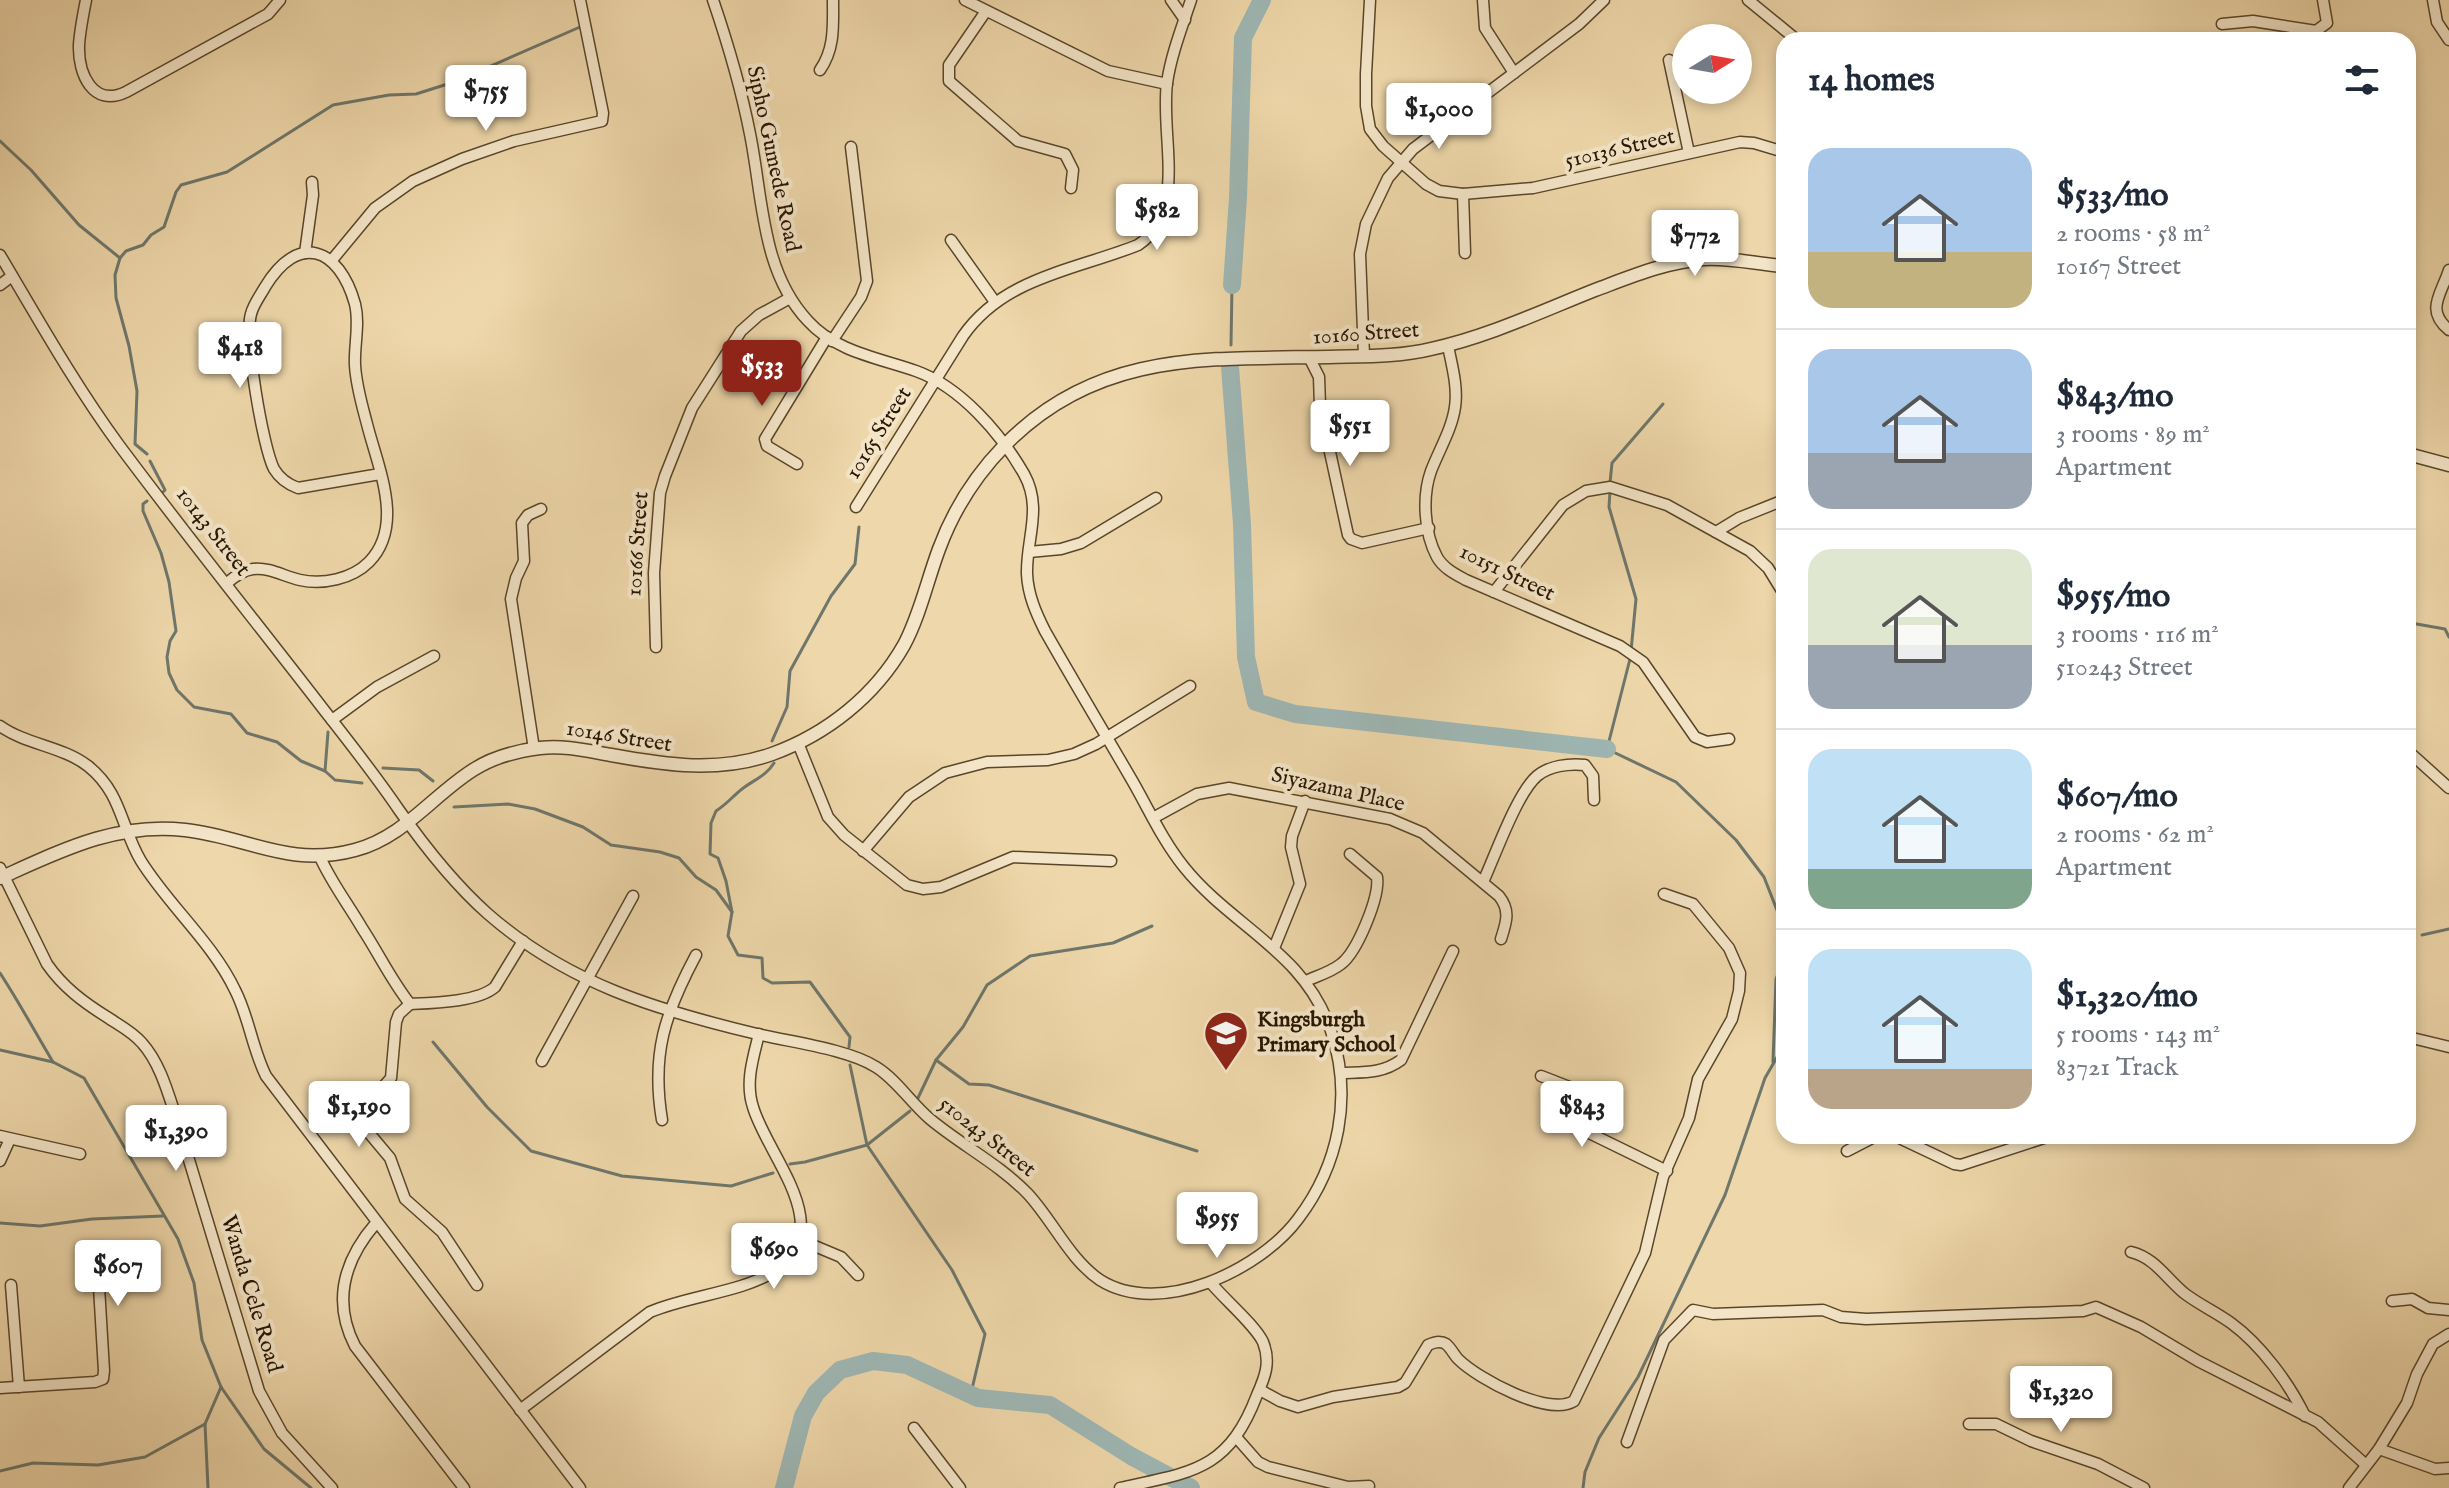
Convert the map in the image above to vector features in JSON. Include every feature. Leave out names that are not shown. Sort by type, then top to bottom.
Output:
[{"type":"street","points":[[86,0],[79,47],[81,61],[89,84],[102,96],[110,98],[268,14],[280,0]]},
{"type":"street","points":[[332,260],[375,208],[413,181],[462,159],[514,141],[602,121],[603,113],[580,0]]},
{"type":"street","name":"Sipho Gumede Road","points":[[713,0],[739,83],[772,258],[790,298],[809,323],[830,339],[936,381],[972,409],[1005,446]]},
{"type":"street","points":[[820,70],[832,46],[833,0]]},
{"type":"street","points":[[965,0],[1108,71],[1167,84]]},
{"type":"street","points":[[1171,0],[1185,20]]},
{"type":"street","name":"10165 Street","points":[[856,507],[971,325],[995,302],[1031,281],[1138,245],[1157,227],[1168,197],[1167,84],[1191,0]]},
{"type":"street","name":"510136 Street","points":[[1370,0],[1367,117],[1375,137],[1432,188],[1463,194],[1543,186],[1749,142],[1776,150]]},
{"type":"street","points":[[1483,0],[1485,28],[1514,73]]},
{"type":"street","points":[[1364,356],[1360,276],[1363,237],[1379,193],[1400,161],[1579,24],[1604,0]]},
{"type":"street","points":[[1748,0],[1787,32]]},
{"type":"street","points":[[2222,24],[2253,21],[2316,31],[2327,23],[2323,0]]},
{"type":"street","points":[[2433,0],[2437,22],[2449,40]]},
{"type":"street","points":[[986,11],[949,65],[949,81],[1018,141],[1065,154],[1073,170],[1071,188]]},
{"type":"street","points":[[1669,60],[1689,153]]},
{"type":"street","points":[[797,464],[767,446],[765,439],[861,297],[867,281],[851,147]]},
{"type":"street","points":[[305,253],[312,182]]},
{"type":"street","points":[[1463,194],[1465,253]]},
{"type":"street","points":[[951,240],[995,302]]},
{"type":"street","points":[[227,583],[253,569],[315,581],[341,578],[360,570],[376,554],[386,535],[388,516],[380,474],[357,383],[355,305],[344,277],[332,260],[315,253],[289,258],[272,275],[254,305],[249,324],[250,351],[271,460],[285,483],[298,488],[380,474]]},
{"type":"street","name":"10143 Street","points":[[0,255],[118,444],[332,720],[408,824]]},
{"type":"street","name":"10160 Street","points":[[1005,446],[1065,400],[1135,370],[1185,361],[1396,355],[1448,346],[1621,279],[1675,263],[1717,259],[1776,265]]},
{"type":"street","points":[[2449,270],[2436,309],[2439,322],[2449,330]]},
{"type":"street","points":[[0,285],[12,276]]},
{"type":"street","name":"10166 Street","points":[[656,647],[654,573],[660,493],[668,467],[692,408],[741,331],[759,315],[790,298]]},
{"type":"street","name":"10151 Street","points":[[1448,346],[1455,384],[1455,410],[1428,484],[1429,528],[1438,558],[1445,567],[1466,580],[1629,651],[1653,675],[1695,737],[1707,742],[1729,739]]},
{"type":"street","points":[[1309,357],[1319,377],[1320,406],[1348,535],[1362,543],[1429,528]]},
{"type":"street","name":"510243 Street","points":[[408,824],[474,901],[523,941],[586,980],[669,1012],[858,1059],[879,1069],[926,1116],[1026,1192],[1082,1263],[1106,1283],[1128,1292],[1157,1294],[1211,1283],[1270,1248],[1291,1229],[1308,1206],[1326,1173],[1336,1141],[1341,1106],[1341,1073],[1329,1024],[1306,981],[1274,948],[1193,877],[1170,847],[1036,613],[1028,586],[1034,525],[1033,500],[1024,474],[1005,446]]},
{"type":"street","name":"10146 Street","points":[[2,874],[81,842],[128,831],[180,829],[280,854],[320,857],[363,848],[408,824],[474,770],[505,755],[534,749],[571,748],[667,765],[700,767],[747,761],[798,743],[845,714],[894,660],[916,618],[940,544],[953,516],[981,473],[1005,446]]},
{"type":"street","points":[[2416,456],[2449,465]]},
{"type":"street","points":[[1494,592],[1563,505],[1575,496],[1599,487],[1625,490],[1651,499],[1716,532],[1759,558],[1776,582]]},
{"type":"street","points":[[1029,552],[1061,549],[1081,543],[1156,498]]},
{"type":"street","points":[[1716,532],[1739,518],[1776,503]]},
{"type":"street","points":[[534,749],[511,599],[524,561],[522,523],[528,515],[541,509]]},
{"type":"street","points":[[332,720],[377,687],[434,656]]},
{"type":"street","points":[[863,851],[909,797],[945,773],[987,762],[1031,762],[1062,758],[1083,751],[1190,686]]},
{"type":"street","points":[[0,726],[20,738],[69,755],[91,768],[115,798],[142,862],[235,988],[255,1053],[266,1076],[580,1488]]},
{"type":"street","points":[[798,743],[828,817],[863,851],[907,885],[923,889],[941,887],[1013,857],[1111,861]]},
{"type":"street","points":[[2416,758],[2449,788]]},
{"type":"street","points":[[1483,882],[1526,788],[1538,775],[1552,768],[1585,765],[1593,776],[1594,800]]},
{"type":"street","name":"Siyazama Place","points":[[1153,818],[1197,794],[1229,788],[1390,819],[1413,827],[1436,842],[1499,896],[1507,910],[1501,939]]},
{"type":"street","points":[[1274,948],[1300,884],[1291,847],[1305,801]]},
{"type":"street","points":[[1306,981],[1346,959],[1375,903],[1377,877],[1350,854]]},
{"type":"street","points":[[320,857],[328,876],[362,927],[391,980],[410,1004]]},
{"type":"street","name":"Wanda Cele Road","points":[[2,874],[56,976],[72,993],[132,1033],[149,1052],[176,1117],[259,1391],[282,1433],[332,1488]]},
{"type":"street","points":[[1260,1390],[1298,1407],[1398,1387],[1405,1383],[1428,1345],[1440,1342],[1478,1374],[1528,1399],[1560,1407],[1577,1396],[1645,1253],[1667,1171],[1689,1118],[1698,1079],[1732,1019],[1741,982],[1734,955],[1697,907],[1689,901],[1664,894]]},
{"type":"street","points":[[542,1061],[633,896]]},
{"type":"street","points":[[477,1285],[442,1232],[405,1199],[390,1158],[364,1127],[365,1107],[391,1078],[399,1014],[410,1004],[472,997],[493,990],[523,941]]},
{"type":"street","points":[[1341,1073],[1375,1072],[1390,1068],[1401,1060],[1453,951]]},
{"type":"street","points":[[662,1120],[657,1065],[669,1012],[696,955]]},
{"type":"street","points":[[520,1410],[650,1312],[771,1274],[786,1260],[798,1239],[800,1225],[797,1201],[756,1118],[750,1096],[749,1083],[759,1034]]},
{"type":"street","points":[[2416,1039],[2449,1047]]},
{"type":"street","points":[[1541,1076],[1580,1092],[1583,1098],[1575,1117],[1581,1129],[1667,1171]]},
{"type":"street","points":[[0,1161],[5,1138],[80,1154]]},
{"type":"street","points":[[1847,1151],[1861,1144]]},
{"type":"street","points":[[1912,1144],[1961,1165],[2025,1144]]},
{"type":"street","points":[[376,1223],[357,1248],[345,1276],[342,1292],[345,1321],[355,1346],[464,1488]]},
{"type":"street","points":[[798,1239],[834,1253],[858,1275]]},
{"type":"street","points":[[2131,1252],[2152,1260],[2166,1278],[2187,1295],[2233,1325],[2261,1353],[2297,1399],[2305,1416]]},
{"type":"street","points":[[0,1388],[103,1379],[97,1253]]},
{"type":"street","points":[[1120,1488],[1201,1467],[1228,1449],[1250,1414],[1267,1370],[1267,1354],[1262,1339],[1211,1283]]},
{"type":"street","points":[[11,1285],[19,1387]]},
{"type":"street","points":[[2392,1301],[2412,1299],[2428,1308],[2449,1310]]},
{"type":"street","points":[[1627,1442],[1664,1340],[1693,1310],[1713,1314],[1823,1310],[1841,1317],[1866,1319],[2069,1309],[2083,1311],[2096,1307],[2141,1327],[2198,1361],[2318,1422],[2365,1464]]},
{"type":"street","points":[[2349,1488],[2379,1449],[2407,1403],[2433,1344],[2449,1334]]},
{"type":"street","points":[[1969,1424],[1996,1424],[2031,1441],[2098,1464],[2144,1488]]},
{"type":"street","points":[[914,1428],[960,1488]]},
{"type":"street","points":[[1236,1437],[1258,1462],[1268,1467],[1348,1487],[1369,1486]]},
{"type":"street","points":[[2379,1449],[2435,1469],[2449,1468]]},
{"type":"waterway","points":[[1232,285],[1243,38],[1262,0]]},
{"type":"waterway","points":[[147,454],[135,444],[137,391],[116,298],[115,275],[120,258],[126,251],[143,245],[164,227],[181,185],[227,172],[333,105],[389,95],[416,94],[454,82],[580,27]]},
{"type":"waterway","points":[[0,141],[31,170],[79,225],[120,258]]},
{"type":"waterway","points":[[1231,345],[1232,285]]},
{"type":"waterway","points":[[1230,367],[1242,524],[1246,657],[1256,702],[1295,714],[1607,749]]},
{"type":"waterway","points":[[1610,483],[1612,463],[1663,404]]},
{"type":"waterway","points":[[150,461],[165,490],[163,492]]},
{"type":"waterway","points":[[1610,491],[1609,507],[1636,599],[1631,651]]},
{"type":"waterway","points":[[147,501],[143,504],[143,511],[161,553],[169,582],[176,631],[167,657],[169,673],[177,690],[194,707],[231,714],[247,733],[277,742],[301,761],[325,771],[335,780],[362,783]]},
{"type":"waterway","points":[[772,741],[787,707],[790,671],[831,596],[855,564],[859,527]]},
{"type":"waterway","points":[[2416,624],[2445,629],[2449,637]]},
{"type":"waterway","points":[[1630,659],[1607,749],[1676,782],[1736,840],[1764,877],[1776,908]]},
{"type":"waterway","points":[[325,771],[328,732]]},
{"type":"waterway","points":[[774,763],[716,811],[711,823],[710,854],[718,858],[732,912],[728,936],[738,955],[762,958],[763,978],[772,983],[810,982],[850,1037],[849,1047]]},
{"type":"waterway","points":[[383,768],[419,770],[433,781]]},
{"type":"waterway","points":[[454,807],[508,804],[535,809],[583,827],[611,845],[679,858],[696,877],[716,890],[732,912]]},
{"type":"waterway","points":[[917,1100],[936,1060],[963,1027],[987,985],[1030,956],[1113,943],[1152,926]]},
{"type":"waterway","points":[[2422,935],[2449,929]]},
{"type":"waterway","points":[[0,973],[53,1062]]},
{"type":"waterway","points":[[1773,1062],[1776,979]]},
{"type":"waterway","points":[[433,1042],[487,1107],[531,1151],[622,1176],[731,1186],[773,1173]]},
{"type":"waterway","points":[[0,1050],[53,1062],[84,1078],[178,1239],[194,1283],[202,1340],[221,1387],[264,1449],[311,1488]]},
{"type":"waterway","points":[[1583,1488],[1585,1472],[1599,1438],[1638,1377],[1725,1195],[1765,1078],[1776,1059]]},
{"type":"waterway","points":[[936,1060],[969,1084],[989,1085],[1197,1151]]},
{"type":"waterway","points":[[850,1065],[867,1145],[952,1270],[985,1334],[971,1393]]},
{"type":"waterway","points":[[790,1164],[867,1145],[910,1111]]},
{"type":"waterway","points":[[0,1223],[40,1226],[92,1219],[163,1216]]},
{"type":"waterway","points":[[784,1488],[803,1416],[816,1393],[840,1370],[873,1361],[907,1365],[978,1398],[1050,1405],[1131,1456],[1191,1488]]},
{"type":"waterway","points":[[208,1488],[205,1424],[221,1387]]},
{"type":"waterway","points":[[0,1471],[33,1463],[98,1465],[145,1457],[205,1424]]},
{"type":"place","name":"Kingsburgh Primary School","points":[[1226,1072]]}]
